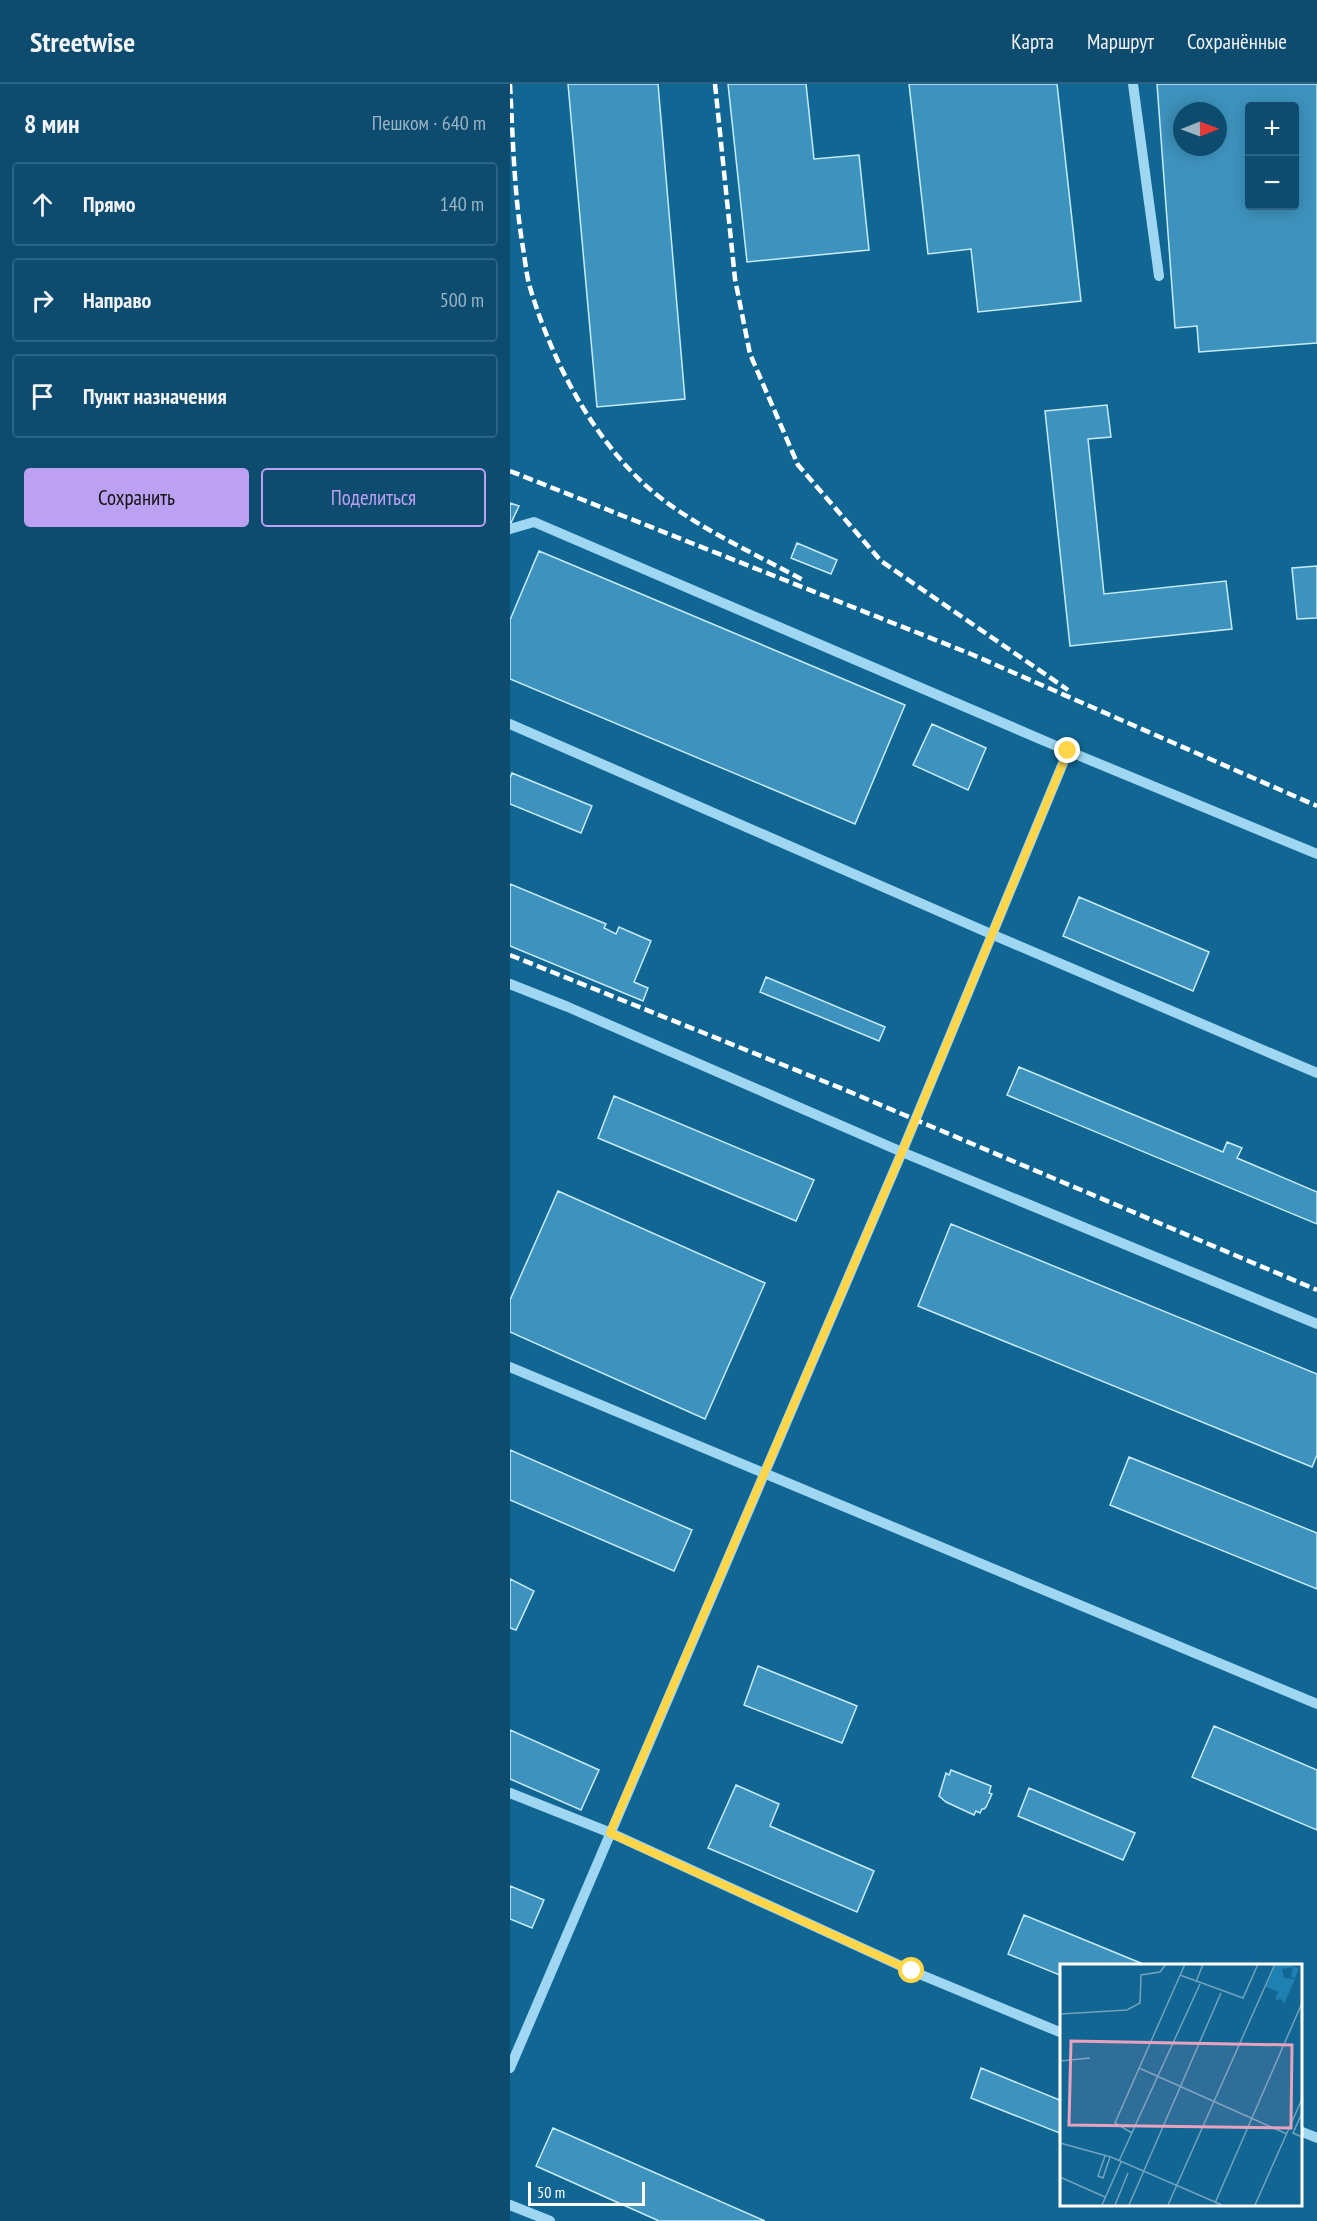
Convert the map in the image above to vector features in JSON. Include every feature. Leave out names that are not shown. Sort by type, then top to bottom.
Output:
[{"type":"lane","points":[[1133,84],[1159,276]]},
{"type":"lane","points":[[510,529],[534,522],[1068,751],[1317,854]]},
{"type":"lane","points":[[510,724],[991,934],[1317,1073]]},
{"type":"lane","points":[[510,2068],[902,1152],[1068,751]]},
{"type":"lane","points":[[510,984],[902,1152],[1317,1324]]},
{"type":"lane","points":[[510,1367],[1317,1704]]},
{"type":"lane","points":[[510,1793],[610,1833],[912,1971],[1060,2032]]},
{"type":"lane","points":[[1302,2133],[1317,2138]]},
{"type":"lane","points":[[510,2205],[550,2221]]},
{"type":"building","points":[[568,84],[658,84],[685,399],[597,407]]},
{"type":"building","points":[[728,84],[806,84],[814,159],[859,155],[869,250],[747,262]]},
{"type":"building","points":[[909,84],[1057,84],[1081,301],[978,312],[971,249],[928,254]]},
{"type":"building","points":[[1157,84],[1317,84],[1317,343],[1199,352],[1197,326],[1175,328]]},
{"type":"building","points":[[1107,405],[1111,437],[1088,439],[1104,594],[1226,581],[1232,629],[1070,646],[1045,411]]},
{"type":"building","points":[[510,503],[519,506],[510,525]]},
{"type":"building","points":[[797,543],[837,560],[831,574],[791,558]]},
{"type":"building","points":[[539,551],[905,705],[855,824],[510,679],[510,620]]},
{"type":"building","points":[[1317,566],[1317,618],[1297,619],[1292,568]]},
{"type":"building","points":[[932,724],[986,748],[968,790],[913,765]]},
{"type":"building","points":[[512,773],[592,806],[581,833],[510,804]]},
{"type":"building","points":[[510,884],[606,924],[604,928],[616,934],[619,927],[651,941],[634,982],[648,988],[643,1001],[510,946]]},
{"type":"building","points":[[1079,897],[1209,952],[1193,991],[1063,936]]},
{"type":"building","points":[[766,977],[885,1027],[879,1041],[760,992]]},
{"type":"building","points":[[1019,1067],[1223,1152],[1227,1142],[1242,1148],[1237,1158],[1317,1192],[1317,1224],[1007,1095]]},
{"type":"building","points":[[614,1096],[814,1180],[796,1221],[598,1138]]},
{"type":"building","points":[[558,1191],[765,1283],[705,1419],[510,1332],[510,1300]]},
{"type":"building","points":[[951,1224],[1317,1374],[1317,1455],[1312,1467],[918,1306]]},
{"type":"building","points":[[510,1450],[692,1530],[674,1571],[510,1500]]},
{"type":"building","points":[[1129,1457],[1317,1533],[1317,1589],[1110,1505]]},
{"type":"building","points":[[510,1579],[534,1591],[516,1630],[510,1628]]},
{"type":"building","points":[[758,1666],[857,1706],[842,1743],[744,1705]]},
{"type":"building","points":[[1214,1726],[1317,1770],[1317,1830],[1192,1777]]},
{"type":"building","points":[[510,1730],[599,1770],[581,1810],[510,1779]]},
{"type":"building","points":[[951,1770],[991,1786],[989,1793],[992,1794],[986,1807],[980,1813],[976,1811],[974,1815],[946,1802],[939,1796],[946,1773],[949,1775]]},
{"type":"building","points":[[736,1785],[779,1804],[770,1826],[874,1871],[857,1912],[708,1848]]},
{"type":"building","points":[[1029,1788],[1135,1833],[1123,1860],[1018,1816]]},
{"type":"building","points":[[510,1886],[544,1900],[532,1928],[510,1919]]},
{"type":"building","points":[[1024,1915],[1143,1964],[1060,1964],[1060,1975],[1008,1954]]},
{"type":"building","points":[[981,2068],[1060,2100],[1060,2133],[971,2098]]},
{"type":"building","points":[[553,2128],[765,2221],[659,2221],[536,2166]]},
{"type":"railway","points":[[510,84],[514,166],[528,279],[548,338],[573,391],[605,440],[623,462],[660,498],[699,524],[803,580]]},
{"type":"railway","points":[[715,84],[735,279],[750,354],[798,465],[881,561],[1068,690]]},
{"type":"railway","points":[[510,471],[971,654],[1317,806]]},
{"type":"railway","points":[[510,955],[843,1089],[1317,1290]]},
{"type":"route","points":[[912,1971],[610,1833],[902,1152],[1068,751]]}]
